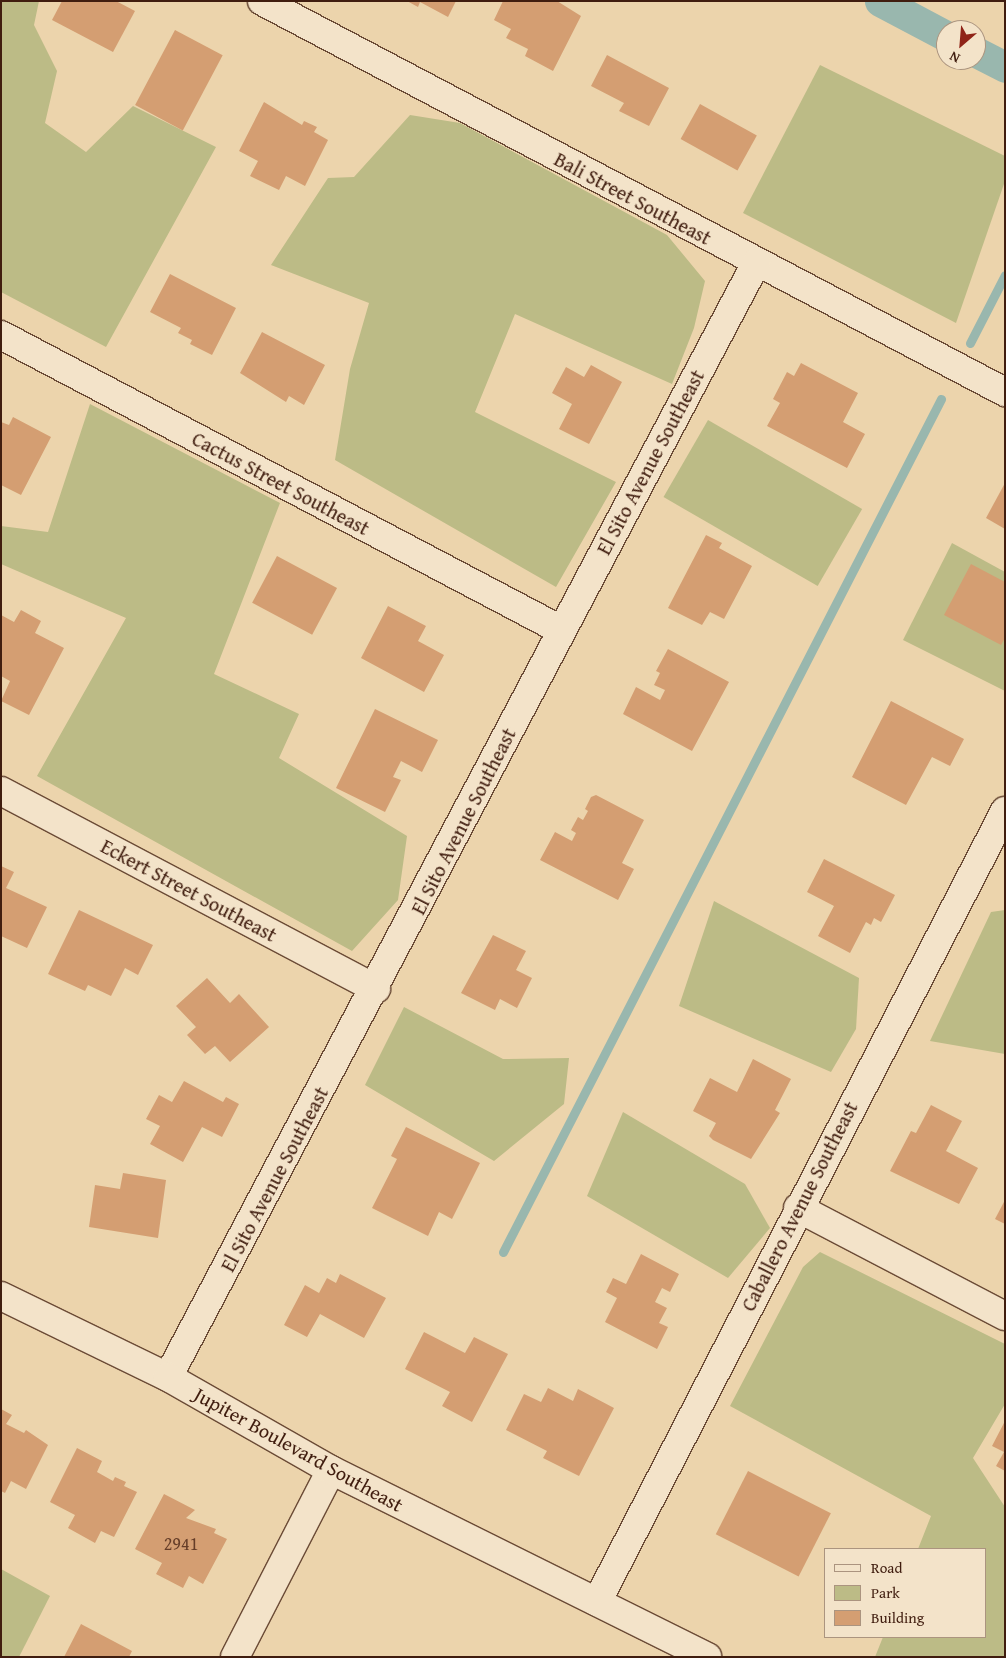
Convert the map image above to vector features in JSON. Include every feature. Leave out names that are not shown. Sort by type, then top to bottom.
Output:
[{"type":"street","name":"Bali Street Southeast","points":[[262,1],[756,263],[1005,392]]},
{"type":"street","name":"El Sito Avenue Southeast","points":[[168,1377],[376,988],[561,630],[756,263]]},
{"type":"street","name":"Cactus Street Southeast","points":[[1,335],[561,630]]},
{"type":"street","name":"Eckert Street Southeast","points":[[1,791],[376,988]]},
{"type":"street","name":"Caballero Avenue Southeast","points":[[597,1602],[798,1208],[996,848],[1005,811]]},
{"type":"street","points":[[798,1208],[1005,1316]]},
{"type":"street","name":"Jupiter Boulevard Southeast","points":[[1,1296],[168,1377],[331,1470],[707,1657]]},
{"type":"street","points":[[234,1657],[331,1470]]},
{"type":"street","name":"Jupiter Boulevard Southeast","points":[[597,1602],[686,1657]]},
{"type":"green space","points":[[1,1],[39,1],[34,25],[57,71],[45,123],[86,152],[133,106],[216,147],[106,347],[1,292]]},
{"type":"green space","points":[[820,65],[1005,156],[1005,181],[956,323],[743,213]]},
{"type":"green space","points":[[410,115],[460,123],[667,235],[705,281],[694,328],[672,384],[515,314],[475,412],[616,482],[556,587],[335,460],[350,369],[369,303],[271,265],[328,178],[354,177]]},
{"type":"green space","points":[[90,404],[280,503],[214,674],[299,714],[279,758],[407,836],[398,900],[352,951],[37,776],[126,618],[1,564],[1,526],[48,532]]},
{"type":"green space","points":[[708,420],[862,509],[818,586],[664,497]]},
{"type":"green space","points":[[952,543],[1005,572],[1005,691],[903,640]]},
{"type":"green space","points":[[714,901],[859,978],[856,1029],[831,1072],[679,1006]]},
{"type":"green space","points":[[1005,910],[1005,1054],[930,1041],[991,912]]},
{"type":"green space","points":[[404,1007],[503,1059],[569,1058],[564,1104],[494,1161],[365,1085]]},
{"type":"green space","points":[[623,1112],[745,1184],[770,1228],[728,1278],[587,1196]]},
{"type":"green space","points":[[820,1252],[1005,1344],[1005,1404],[973,1458],[1005,1507],[1005,1657],[875,1657],[883,1638],[986,1638],[986,1548],[918,1548],[931,1516],[730,1406],[803,1267]]},
{"type":"green space","points":[[1,1569],[50,1596],[19,1657],[1,1657]]},
{"type":"building","points":[[62,1],[116,1],[135,11],[113,52],[52,20]]},
{"type":"building","points":[[407,1],[456,1],[448,17],[420,2],[418,7]]},
{"type":"building","points":[[503,1],[557,1],[581,16],[553,71],[525,56],[528,49],[506,38],[511,29],[494,20]]},
{"type":"building","points":[[175,30],[223,55],[183,130],[135,105]]},
{"type":"building","points":[[607,55],[669,88],[649,126],[619,111],[624,103],[591,86]]},
{"type":"building","points":[[264,102],[302,125],[304,121],[317,127],[314,132],[328,140],[305,186],[286,176],[279,190],[250,176],[258,161],[239,151]]},
{"type":"building","points":[[700,104],[757,136],[737,170],[681,139]]},
{"type":"building","points":[[170,274],[236,308],[212,355],[190,344],[192,340],[178,333],[181,328],[150,312]]},
{"type":"building","points":[[262,332],[325,365],[304,405],[289,396],[286,402],[240,373]]},
{"type":"building","points":[[801,363],[858,393],[843,422],[865,434],[847,468],[767,426],[780,403],[773,399],[787,372],[794,376]]},
{"type":"building","points":[[591,365],[622,382],[589,444],[559,429],[572,404],[552,393],[566,367],[584,377]]},
{"type":"building","points":[[13,417],[51,437],[21,495],[1,485],[1,422],[9,425]]},
{"type":"building","points":[[1005,483],[1005,529],[986,518]]},
{"type":"building","points":[[706,535],[722,543],[719,548],[752,566],[724,619],[710,612],[702,625],[668,608]]},
{"type":"building","points":[[277,556],[337,588],[312,635],[252,603]]},
{"type":"building","points":[[971,564],[1005,582],[1005,638],[1001,645],[944,615]]},
{"type":"building","points":[[388,606],[426,626],[418,641],[444,655],[424,692],[361,658]]},
{"type":"building","points":[[21,610],[41,621],[35,633],[64,648],[29,715],[1,701],[10,681],[1,676],[1,615],[14,622]]},
{"type":"building","points":[[668,649],[729,682],[692,751],[623,714],[636,687],[660,700],[665,690],[654,685],[660,673],[656,671]]},
{"type":"building","points":[[891,701],[964,739],[950,766],[932,757],[906,805],[852,777]]},
{"type":"building","points":[[375,709],[438,740],[422,772],[401,761],[393,777],[401,780],[385,812],[336,788]]},
{"type":"building","points":[[596,795],[644,820],[622,863],[634,869],[618,900],[540,860],[555,832],[572,841],[576,833],[571,830],[578,817],[583,820],[588,811],[585,809],[591,797]]},
{"type":"building","points":[[824,859],[895,895],[881,922],[874,918],[871,925],[866,922],[850,953],[818,936],[834,906],[807,892]]},
{"type":"building","points":[[1,866],[14,872],[6,888],[47,907],[27,948],[1,936]]},
{"type":"building","points":[[79,910],[153,945],[138,975],[125,968],[111,996],[88,985],[85,991],[48,974]]},
{"type":"building","points":[[493,935],[526,951],[516,970],[532,978],[517,1008],[500,999],[495,1010],[461,993]]},
{"type":"building","points":[[207,978],[230,1003],[239,994],[269,1027],[230,1062],[215,1046],[205,1054],[187,1035],[196,1027],[176,1006]]},
{"type":"building","points":[[753,1059],[791,1079],[775,1110],[780,1113],[751,1159],[713,1140],[709,1136],[716,1123],[693,1111],[710,1078],[737,1092]]},
{"type":"building","points":[[184,1081],[223,1102],[226,1097],[239,1104],[222,1137],[202,1127],[183,1162],[150,1144],[160,1126],[146,1119],[159,1095],[172,1102]]},
{"type":"building","points":[[931,1105],[962,1121],[946,1151],[978,1168],[959,1204],[890,1171],[911,1131],[916,1133]]},
{"type":"building","points":[[406,1127],[480,1163],[452,1219],[439,1212],[428,1236],[372,1208],[397,1159],[391,1156]]},
{"type":"building","points":[[123,1173],[166,1180],[158,1238],[89,1227],[95,1185],[120,1189]]},
{"type":"building","points":[[1005,1200],[1005,1224],[995,1219]]},
{"type":"building","points":[[641,1254],[679,1274],[670,1292],[662,1288],[655,1302],[667,1308],[659,1323],[668,1327],[657,1349],[605,1322],[617,1298],[606,1292],[613,1278],[626,1284]]},
{"type":"building","points":[[340,1274],[386,1298],[364,1338],[320,1314],[307,1337],[284,1325],[305,1285],[319,1293],[327,1278],[336,1283]]},
{"type":"building","points":[[424,1332],[465,1353],[474,1337],[508,1354],[472,1422],[442,1406],[450,1392],[405,1369]]},
{"type":"building","points":[[548,1388],[573,1401],[578,1389],[614,1408],[579,1476],[543,1458],[547,1451],[506,1430],[524,1394],[541,1402]]},
{"type":"building","points":[[1,1409],[12,1415],[6,1424],[24,1433],[26,1430],[48,1445],[26,1489],[11,1481],[5,1493],[1,1491]]},
{"type":"building","points":[[1005,1421],[1005,1471],[996,1466],[1004,1452],[992,1446]]},
{"type":"building","points":[[77,1448],[102,1461],[97,1472],[113,1481],[115,1477],[126,1482],[124,1486],[137,1492],[114,1537],[101,1531],[95,1543],[68,1528],[75,1515],[50,1502]]},
{"type":"building","points":[[748,1471],[831,1513],[799,1576],[716,1534]]},
{"type":"building","points":[[164,1494],[195,1510],[186,1518],[216,1529],[214,1533],[227,1539],[203,1584],[189,1576],[183,1588],[156,1574],[162,1563],[135,1549]]},
{"type":"building","points":[[81,1624],[132,1651],[129,1657],[64,1657]]},
{"type":"waterway","points":[[880,1],[936,31]]},
{"type":"waterway","points":[[986,57],[1005,67]]},
{"type":"waterway","points":[[970,343],[1005,275]]},
{"type":"waterway","points":[[503,1252],[941,399]]}]
